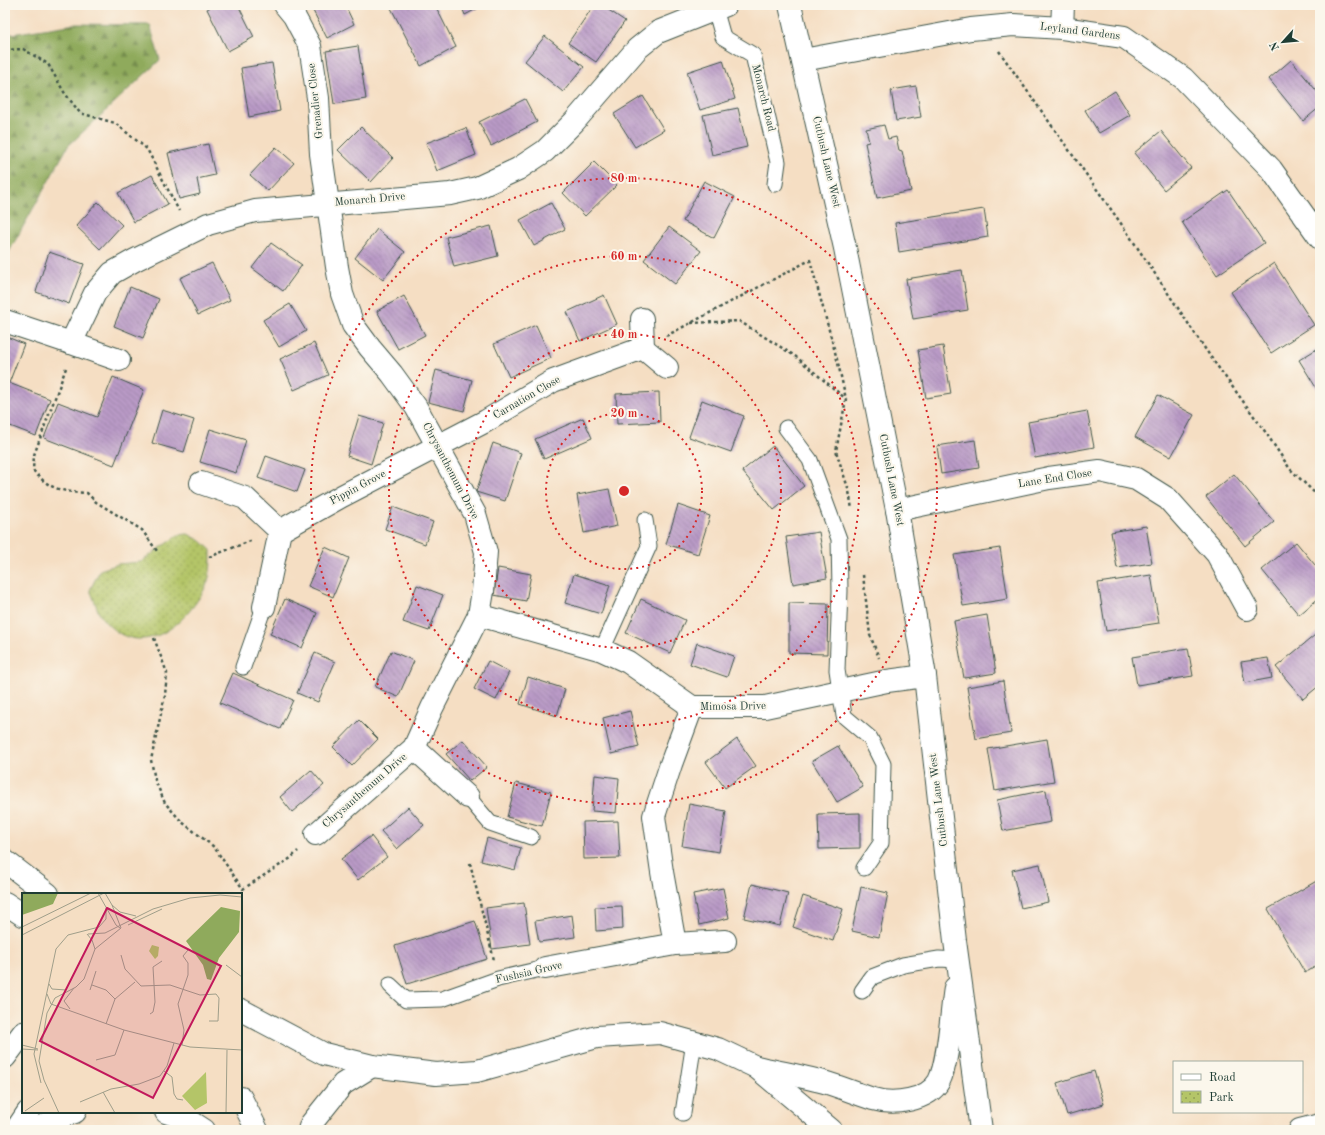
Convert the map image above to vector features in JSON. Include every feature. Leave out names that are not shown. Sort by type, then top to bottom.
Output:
[{"type":"street","name":"Grenadier Close","points":[[285,5],[294,16],[310,46],[318,98],[321,154],[328,203]]},
{"type":"street","name":"Cutbush Lane West","points":[[790,5],[804,60],[845,248],[897,510],[925,676],[958,960],[981,1130]]},
{"type":"street","points":[[1062,28],[1063,5]]},
{"type":"street","name":"Monarch Drive","points":[[73,343],[94,293],[112,273],[134,260],[208,224],[255,211],[328,203],[450,194],[477,188],[518,169],[545,151],[637,49],[658,32],[719,6]]},
{"type":"street","name":"Leyland Gardens","points":[[804,60],[984,28],[1014,25],[1062,28],[1124,37],[1183,78],[1270,169],[1320,238]]},
{"type":"street","name":"Chrysanthemum Drive","points":[[316,834],[414,748],[432,708],[479,615],[483,591],[486,552],[475,514],[416,407],[353,325],[342,294],[328,203]]},
{"type":"street","points":[[642,319],[643,348],[667,368]]},
{"type":"street","points":[[5,321],[119,360]]},
{"type":"street","name":"Carnation Close","points":[[437,447],[486,421],[553,381],[643,348]]},
{"type":"street","name":"Pippin Grove","points":[[280,531],[437,447]]},
{"type":"street","name":"Lane End Close","points":[[897,510],[1049,478],[1093,472],[1136,479],[1168,499],[1217,554],[1247,609]]},
{"type":"street","points":[[200,483],[245,498],[280,531],[264,607]]},
{"type":"street","name":"Mimosa Drive","points":[[479,615],[602,650],[628,662],[692,707],[766,707],[887,681],[925,676]]},
{"type":"street","points":[[675,944],[654,816],[692,707]]},
{"type":"street","name":"Chrysanthemum Drive","points":[[414,748],[468,797]]},
{"type":"street","points":[[5,861],[47,893]]},
{"type":"street","points":[[5,903],[22,914]]},
{"type":"street","name":"Fushsia Grove","points":[[545,968],[675,944],[725,941]]},
{"type":"street","name":"Cutbush Lane West","points":[[756,1067],[824,1082],[874,1099],[909,1101],[925,1095],[938,1082],[944,1065],[958,960]]},
{"type":"street","points":[[242,1011],[324,1054],[372,1066],[436,1074],[470,1072],[532,1057],[597,1037],[660,1033],[718,1049],[756,1067],[816,1122],[831,1130]]},
{"type":"street","points":[[5,1057],[22,1034]]},
{"type":"street","points":[[309,1130],[311,1124],[344,1084],[372,1066]]},
{"type":"street","points":[[242,1100],[257,1130]]},
{"type":"street","points":[[16,1130],[27,1113]]},
{"type":"street","points":[[35,1130],[56,1119],[72,1113]]},
{"type":"street","points":[[169,1113],[187,1119],[204,1130]]},
{"type":"street","points":[[1300,1130],[1320,1125]]},
{"type":"lane","name":"Monarch Road","points":[[719,6],[724,37],[752,55],[778,162],[775,184]]},
{"type":"lane","points":[[786,428],[810,460],[839,539],[840,591],[837,670],[844,716],[870,738],[884,764],[881,843],[864,868]]},
{"type":"lane","points":[[602,650],[649,546],[645,520]]},
{"type":"lane","points":[[243,667],[264,607]]},
{"type":"lane","points":[[468,797],[490,823],[531,837]]},
{"type":"lane","points":[[862,991],[872,977],[903,965],[939,959],[958,960]]},
{"type":"lane","name":"Fushsia Grove","points":[[390,985],[406,1000],[442,999],[498,979],[545,968]]},
{"type":"lane","points":[[683,1113],[694,1042]]},
{"type":"path","points":[[984,28],[1122,226],[1210,356],[1264,430],[1290,469],[1320,498]]},
{"type":"path","points":[[5,50],[23,50],[48,64],[64,92],[80,113],[115,123],[147,149],[190,233]]},
{"type":"path","points":[[643,348],[810,260],[838,363],[846,399],[795,356],[739,321],[690,324]]},
{"type":"path","points":[[73,343],[34,455],[33,470],[41,480],[64,492],[88,493],[96,502],[142,530],[157,551]]},
{"type":"path","points":[[209,557],[280,531]]},
{"type":"path","points":[[154,638],[167,673],[165,695],[151,760],[155,780],[165,803],[182,822],[214,847],[243,889],[291,858],[316,834]]},
{"type":"path","points":[[470,863],[498,979]]},
{"type":"green space","points":[[76,24],[150,25],[160,60],[68,146],[5,259],[5,35]]},
{"type":"green space","points":[[188,534],[201,541],[211,550],[209,577],[206,586],[197,601],[187,614],[174,626],[160,634],[146,639],[131,638],[116,631],[102,618],[90,590],[100,570],[118,564],[141,562],[178,535]]},
{"type":"building","points":[[215,5],[238,5],[254,37],[228,51],[207,9]]},
{"type":"building","points":[[310,5],[345,5],[354,24],[327,38]]},
{"type":"building","points":[[397,5],[435,5],[456,47],[421,66],[391,8]]},
{"type":"building","points":[[461,5],[484,5],[465,15]]},
{"type":"building","points":[[594,5],[601,5],[625,21],[596,62],[568,43]]},
{"type":"building","points":[[545,36],[584,67],[563,92],[525,61]]},
{"type":"building","points":[[358,46],[366,99],[334,104],[326,51]]},
{"type":"building","points":[[723,60],[735,99],[700,110],[687,72]]},
{"type":"building","points":[[1291,60],[1320,95],[1320,107],[1303,121],[1269,79]]},
{"type":"building","points":[[272,63],[280,111],[249,117],[241,68]]},
{"type":"building","points":[[916,86],[921,117],[896,121],[891,90]]},
{"type":"building","points":[[1115,91],[1130,115],[1099,133],[1085,110]]},
{"type":"building","points":[[643,96],[664,130],[635,147],[614,114]]},
{"type":"building","points":[[525,99],[537,122],[491,146],[479,122]]},
{"type":"building","points":[[738,108],[747,147],[712,155],[703,115]]},
{"type":"building","points":[[884,125],[888,139],[896,137],[899,150],[902,151],[911,191],[877,198],[865,143],[869,142],[866,129]]},
{"type":"building","points":[[361,127],[393,158],[371,182],[338,150]]},
{"type":"building","points":[[466,128],[476,155],[437,171],[426,143]]},
{"type":"building","points":[[1161,131],[1191,168],[1164,190],[1134,153]]},
{"type":"building","points":[[208,144],[215,175],[197,179],[200,194],[179,199],[168,153]]},
{"type":"building","points":[[276,147],[294,163],[268,191],[250,175]]},
{"type":"building","points":[[594,162],[617,185],[585,216],[563,193]]},
{"type":"building","points":[[152,175],[168,204],[134,222],[118,193]]},
{"type":"building","points":[[704,181],[735,197],[714,238],[683,221]]},
{"type":"building","points":[[1228,190],[1264,243],[1217,275],[1182,222]]},
{"type":"building","points":[[98,202],[122,225],[100,249],[76,226]]},
{"type":"building","points":[[551,203],[565,229],[534,246],[520,220]]},
{"type":"building","points":[[984,209],[988,237],[899,252],[895,223]]},
{"type":"building","points":[[491,226],[498,256],[454,267],[446,237]]},
{"type":"building","points":[[669,227],[701,251],[675,284],[644,260]]},
{"type":"building","points":[[377,229],[405,252],[383,280],[355,258]]},
{"type":"building","points":[[271,243],[302,265],[283,291],[252,268]]},
{"type":"building","points":[[49,252],[84,264],[69,304],[36,292]]},
{"type":"building","points":[[212,263],[230,300],[198,315],[180,278]]},
{"type":"building","points":[[1274,263],[1314,325],[1271,353],[1231,292]]},
{"type":"building","points":[[962,270],[968,310],[913,319],[906,279]]},
{"type":"building","points":[[130,287],[159,299],[143,338],[114,326]]},
{"type":"building","points":[[604,295],[617,324],[580,341],[567,312]]},
{"type":"building","points":[[404,296],[425,335],[398,349],[377,311]]},
{"type":"building","points":[[290,304],[306,331],[279,347],[263,320]]},
{"type":"building","points":[[536,325],[551,358],[509,377],[494,344]]},
{"type":"building","points":[[5,336],[24,344],[9,383],[50,399],[36,436],[5,424]]},
{"type":"building","points":[[314,343],[328,375],[294,390],[280,359]]},
{"type":"building","points":[[943,346],[951,394],[926,398],[918,350]]},
{"type":"building","points":[[1320,347],[1320,394],[1299,360]]},
{"type":"building","points":[[436,370],[472,380],[464,411],[428,402]]},
{"type":"building","points":[[113,377],[144,390],[114,465],[44,438],[58,402],[97,417]]},
{"type":"building","points":[[659,392],[660,422],[617,424],[616,394]]},
{"type":"building","points":[[1158,395],[1194,415],[1171,457],[1135,437]]},
{"type":"building","points":[[702,400],[744,416],[731,452],[689,437]]},
{"type":"building","points":[[162,410],[194,420],[184,452],[152,443]]},
{"type":"building","points":[[1087,411],[1094,447],[1035,458],[1028,422]]},
{"type":"building","points":[[359,416],[383,423],[371,464],[347,456]]},
{"type":"building","points":[[583,418],[592,438],[544,459],[535,439]]},
{"type":"building","points":[[210,429],[246,440],[236,473],[200,462]]},
{"type":"building","points":[[975,440],[979,468],[941,474],[937,446]]},
{"type":"building","points":[[493,443],[521,453],[505,501],[476,492]]},
{"type":"building","points":[[773,446],[804,486],[774,510],[742,471]]},
{"type":"building","points":[[266,456],[305,470],[297,492],[258,478]]},
{"type":"building","points":[[1234,474],[1274,522],[1245,546],[1206,497]]},
{"type":"building","points":[[609,489],[617,526],[584,533],[577,495]]},
{"type":"building","points":[[678,505],[710,516],[698,554],[666,544]]},
{"type":"building","points":[[393,507],[433,522],[425,544],[385,529]]},
{"type":"building","points":[[1146,526],[1152,563],[1117,568],[1111,532]]},
{"type":"building","points":[[819,532],[827,578],[793,584],[786,537]]},
{"type":"building","points":[[1296,542],[1320,571],[1320,597],[1299,615],[1262,570]]},
{"type":"building","points":[[325,547],[349,558],[333,597],[308,586]]},
{"type":"building","points":[[1000,548],[1008,599],[963,606],[954,555]]},
{"type":"building","points":[[498,568],[531,574],[526,601],[494,595]]},
{"type":"building","points":[[574,574],[610,585],[601,614],[565,603]]},
{"type":"building","points":[[1151,575],[1159,623],[1106,631],[1098,583]]},
{"type":"building","points":[[417,585],[443,595],[429,631],[403,622]]},
{"type":"building","points":[[285,599],[317,613],[302,648],[270,634]]},
{"type":"building","points":[[641,599],[685,620],[670,653],[626,633]]},
{"type":"building","points":[[789,603],[828,604],[827,654],[789,653]]},
{"type":"building","points":[[987,615],[996,673],[964,678],[954,621]]},
{"type":"building","points":[[1320,631],[1320,685],[1303,699],[1276,667]]},
{"type":"building","points":[[697,643],[734,656],[727,677],[690,664]]},
{"type":"building","points":[[1188,648],[1193,676],[1137,685],[1132,657]]},
{"type":"building","points":[[391,651],[414,661],[398,697],[375,687]]},
{"type":"building","points":[[315,653],[335,662],[318,702],[297,693]]},
{"type":"building","points":[[1268,658],[1272,678],[1245,683],[1241,662]]},
{"type":"building","points":[[488,661],[509,672],[496,700],[474,689]]},
{"type":"building","points":[[233,673],[293,700],[280,729],[220,703]]},
{"type":"building","points":[[528,677],[565,689],[557,716],[520,704]]},
{"type":"building","points":[[1003,681],[1011,733],[976,739],[967,687]]},
{"type":"building","points":[[630,711],[639,747],[611,754],[603,718]]},
{"type":"building","points":[[359,720],[378,739],[352,766],[333,747]]},
{"type":"building","points":[[737,739],[756,766],[725,788],[706,762]]},
{"type":"building","points":[[1047,739],[1054,781],[995,791],[988,749]]},
{"type":"building","points":[[463,740],[487,767],[470,781],[446,754]]},
{"type":"building","points":[[838,746],[863,787],[837,802],[812,761]]},
{"type":"building","points":[[311,770],[324,785],[292,812],[280,797]]},
{"type":"building","points":[[595,775],[619,778],[616,813],[592,811]]},
{"type":"building","points":[[516,783],[551,792],[542,826],[507,817]]},
{"type":"building","points":[[1046,790],[1051,822],[1003,831],[997,800]]},
{"type":"building","points":[[689,804],[726,811],[719,852],[682,846]]},
{"type":"building","points":[[408,807],[424,825],[397,849],[381,831]]},
{"type":"building","points":[[860,813],[860,848],[819,849],[818,814]]},
{"type":"building","points":[[618,821],[620,858],[584,859],[583,822]]},
{"type":"building","points":[[371,836],[387,857],[358,880],[341,859]]},
{"type":"building","points":[[487,838],[521,848],[515,870],[481,861]]},
{"type":"building","points":[[1040,864],[1048,902],[1021,908],[1012,870]]},
{"type":"building","points":[[1320,879],[1320,964],[1305,973],[1268,909]]},
{"type":"building","points":[[752,884],[788,893],[780,926],[744,918]]},
{"type":"building","points":[[861,887],[888,893],[879,937],[852,931]]},
{"type":"building","points":[[723,888],[729,918],[699,925],[693,894]]},
{"type":"building","points":[[803,896],[843,909],[833,941],[793,927]]},
{"type":"building","points":[[524,903],[530,944],[492,949],[486,908]]},
{"type":"building","points":[[622,906],[623,929],[596,931],[595,907]]},
{"type":"building","points":[[572,915],[575,937],[539,942],[535,921]]},
{"type":"building","points":[[475,921],[487,959],[407,984],[395,946]]},
{"type":"building","points":[[1094,1071],[1104,1104],[1067,1115],[1057,1083]]}]
